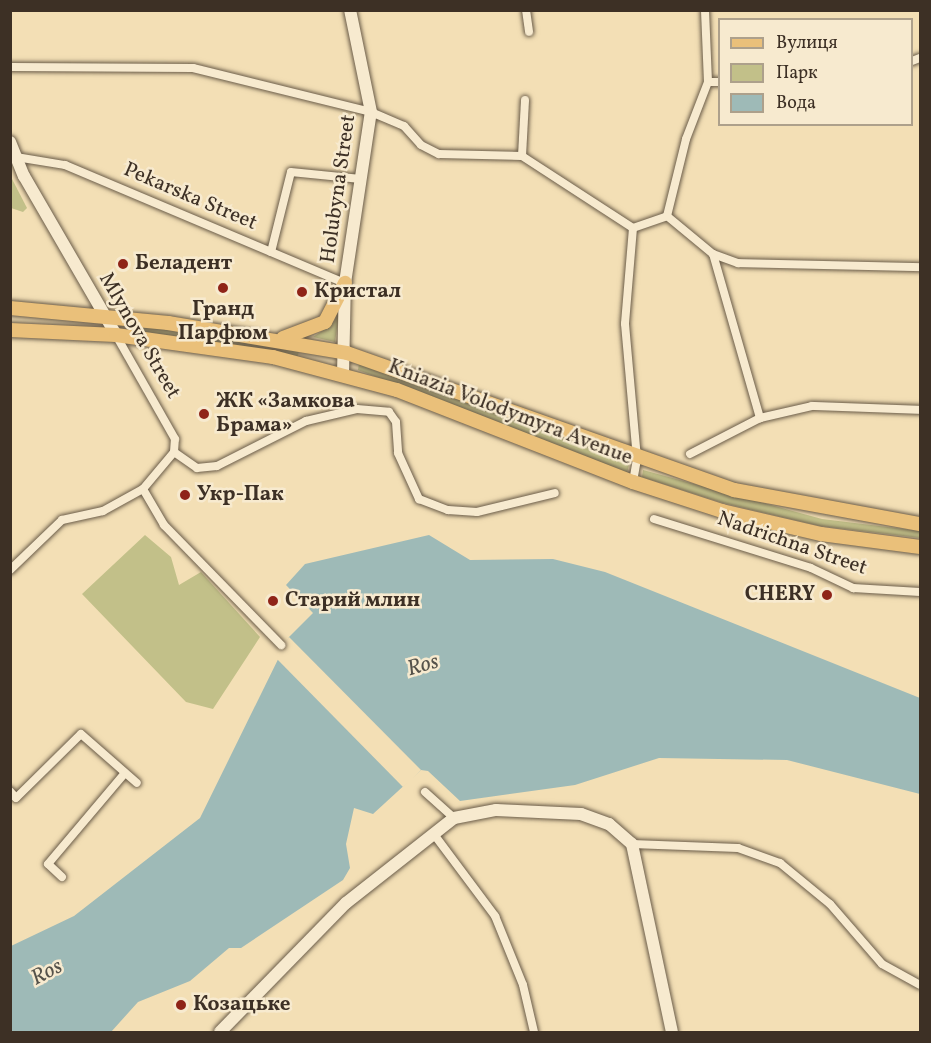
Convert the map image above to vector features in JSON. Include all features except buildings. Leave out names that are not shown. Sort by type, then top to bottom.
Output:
[{"type":"main road","points":[[275,339],[325,322],[345,283]]},
{"type":"main road","name":"Kniazia Volodymyra Avenue","points":[[10,308],[104,315],[275,339],[347,353],[441,382],[637,459],[734,490],[921,524]]},
{"type":"main road","name":"Kniazia Volodymyra Avenue","points":[[10,330],[116,335],[273,357],[343,375],[495,425],[633,482],[821,534],[921,546]]},
{"type":"street","name":"Holubyna Street","points":[[343,375],[347,353],[345,283],[371,112],[350,10]]},
{"type":"street","points":[[526,10],[529,32]]},
{"type":"street","points":[[667,216],[686,138],[708,82],[705,10]]},
{"type":"street","points":[[10,67],[193,68],[371,112],[404,126],[421,145],[439,154],[522,156],[633,228]]},
{"type":"street","points":[[708,82],[718,82]]},
{"type":"street","points":[[522,156],[525,100]]},
{"type":"street","name":"Mlynova Street","points":[[10,142],[16,157],[175,439],[174,452]]},
{"type":"street","name":"Pekarska Street","points":[[16,157],[66,165],[345,283]]},
{"type":"street","points":[[271,252],[291,172],[361,179]]},
{"type":"street","points":[[633,228],[667,216]]},
{"type":"street","points":[[667,216],[713,254],[738,262],[921,267]]},
{"type":"street","points":[[633,228],[625,324],[637,459],[633,482]]},
{"type":"street","points":[[713,254],[760,418]]},
{"type":"street","points":[[690,454],[760,418],[812,406],[921,410]]},
{"type":"street","points":[[10,570],[62,520],[103,511],[143,489],[174,452],[197,468],[217,466],[306,422],[357,409],[389,412],[396,422],[398,453],[419,500],[448,510],[477,512],[555,493]]},
{"type":"street","points":[[143,489],[171,534],[281,645]]},
{"type":"street","name":"Nadrichna Street","points":[[654,519],[811,568],[853,588],[921,592]]},
{"type":"street","points":[[10,791],[16,798],[81,734],[137,783]]},
{"type":"street","points":[[62,877],[48,864],[125,773]]},
{"type":"street","points":[[425,792],[454,818]]},
{"type":"street","points":[[220,1032],[346,903],[433,833],[454,818],[496,810],[581,814],[609,824],[632,844],[672,1032]]},
{"type":"street","points":[[433,833],[495,916],[523,985],[534,1032]]},
{"type":"street","points":[[632,844],[738,848],[780,863],[830,904],[882,964],[921,985]]},
{"type":"green space","points":[[11,177],[27,208],[23,212],[11,208]]},
{"type":"green space","points":[[339,314],[335,342],[313,337],[331,325]]},
{"type":"green space","points":[[134,325],[299,349],[298,356],[135,330]]},
{"type":"green space","points":[[359,363],[496,409],[629,465],[627,473],[358,370]]},
{"type":"green space","points":[[643,470],[822,519],[920,531],[920,538],[820,526],[723,503],[642,477]]},
{"type":"green space","points":[[145,535],[171,557],[179,585],[201,572],[260,637],[213,709],[186,702],[82,594]]},
{"type":"water","name":"Ros","points":[[429,535],[470,560],[553,559],[605,572],[920,698],[920,794],[787,760],[659,758],[575,785],[460,801],[428,771],[421,770],[373,814],[354,808],[346,844],[350,868],[343,880],[241,948],[229,948],[190,981],[138,1002],[111,1032],[11,1032],[11,946],[74,916],[200,818],[289,637],[313,613],[286,585],[305,564]]},
{"type":"pier","points":[[289,637],[421,770],[403,787],[275,657]]},
{"type":"place","name":"Беладент","points":[[123,264]]},
{"type":"place","name":"Гранд Парфюм","points":[[223,288]]},
{"type":"place","name":"Кристал","points":[[302,292]]},
{"type":"place","name":"ЖК «Замкова Брама»","points":[[204,414]]},
{"type":"place","name":"Укр-Пак","points":[[185,495]]},
{"type":"place","name":"CHERY","points":[[827,595]]},
{"type":"place","name":"Старий млин","points":[[273,601]]},
{"type":"place","name":"Козацьке","points":[[181,1005]]}]
